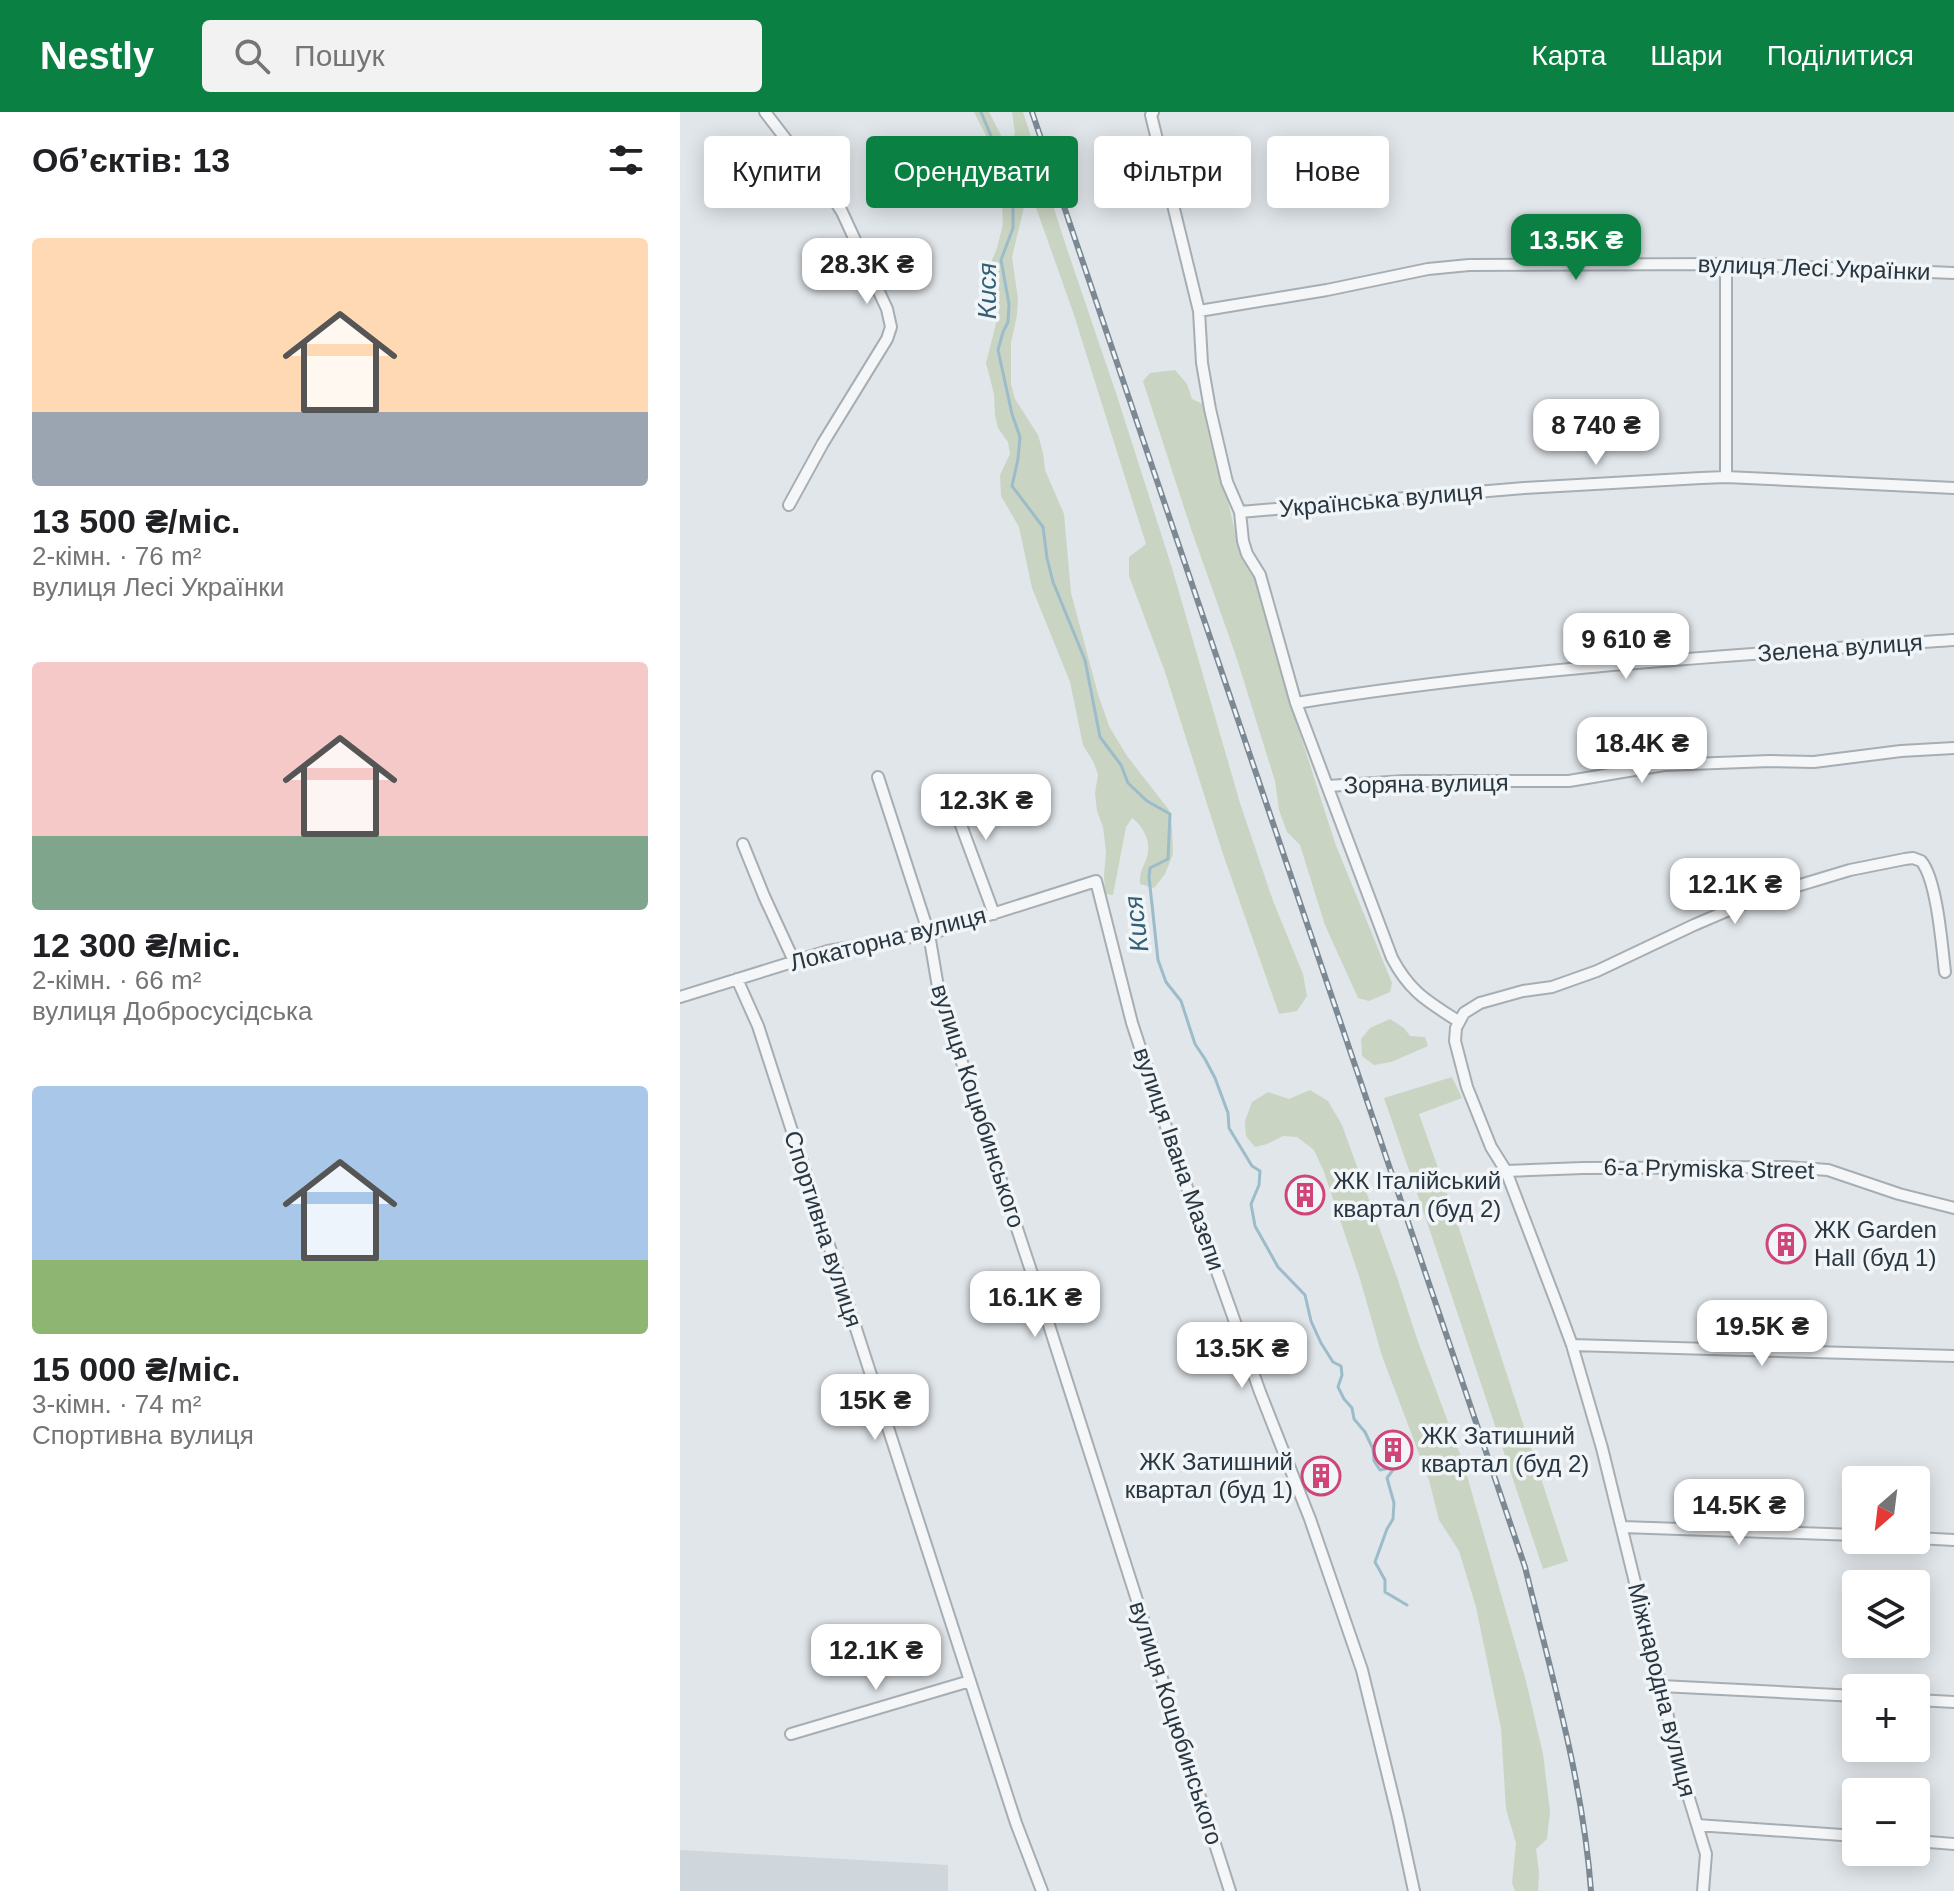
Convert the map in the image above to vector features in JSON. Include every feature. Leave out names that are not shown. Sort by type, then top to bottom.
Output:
[{"type":"street","points":[[765,112],[827,188],[842,212],[873,276],[891,327],[887,339],[789,505]]},
{"type":"street","points":[[1153,112],[1151,115],[1199,311],[1202,363],[1210,409],[1227,482],[1240,512],[1244,544],[1261,579],[1296,703],[1383,939],[1394,963],[1418,994],[1458,1021],[1466,1011],[1480,1003],[1552,987],[1597,971],[1757,898],[1839,873],[1913,858],[1921,861],[1928,871],[1945,972]]},
{"type":"street","points":[[1726,264],[1726,477]]},
{"type":"street","name":"вулиця Лесі Українки","points":[[1199,311],[1449,267],[1726,264],[1954,273]]},
{"type":"street","name":"Українська вулиця","points":[[1240,512],[1659,479],[1726,477],[1954,488]]},
{"type":"street","name":"Зелена вулиця","points":[[1296,703],[1449,681],[1677,658],[1954,640]]},
{"type":"street","name":"Зоряна вулиця","points":[[1328,786],[1405,781],[1569,781],[1655,766],[1821,761],[1954,748]]},
{"type":"street","name":"вулиця Коцюбинського","points":[[878,777],[929,934],[939,993],[1230,1891]]},
{"type":"street","points":[[945,782],[994,914]]},
{"type":"street","points":[[743,844],[794,961]]},
{"type":"street","name":"Локаторна вулиця","points":[[680,997],[828,951],[929,934],[1096,881]]},
{"type":"street","name":"вулиця Івана Мазепи","points":[[1096,881],[1132,1023],[1175,1154],[1260,1392],[1310,1519],[1362,1670],[1414,1891]]},
{"type":"street","name":"Спортивна вулиця","points":[[737,979],[758,1026],[1022,1842],[1042,1891]]},
{"type":"street","name":"Міжнародна вулиця","points":[[1458,1021],[1455,1039],[1467,1087],[1491,1147],[1506,1171],[1572,1345],[1622,1527],[1684,1782],[1706,1854],[1703,1891]]},
{"type":"street","name":"6-a Prymiska Street","points":[[1506,1171],[1818,1168],[1954,1208]]},
{"type":"street","points":[[1572,1345],[1954,1356]]},
{"type":"street","points":[[1622,1527],[1842,1535]]},
{"type":"street","points":[[1930,1539],[1954,1540]]},
{"type":"street","points":[[791,1734],[970,1681]]},
{"type":"street","points":[[1661,1686],[1842,1695]]},
{"type":"street","points":[[1930,1701],[1954,1702]]},
{"type":"street","points":[[1697,1825],[1842,1835]]},
{"type":"street","points":[[1930,1842],[1954,1844]]},
{"type":"shaded area","points":[[680,1850],[948,1865],[948,1891],[680,1891]]},
{"type":"green space","points":[[974,112],[989,112],[1001,136],[986,136]]},
{"type":"green space","points":[[1012,112],[1023,112],[1031,136],[1014,136]]},
{"type":"green space","points":[[1002,208],[1024,208],[1012,257],[1018,299],[1011,343],[1011,384],[1015,399],[1038,435],[1045,470],[1064,514],[1071,593],[1098,694],[1109,726],[1127,756],[1169,810],[1173,854],[1165,874],[1154,888],[1140,884],[1148,842],[1142,828],[1132,818],[1126,827],[1113,895],[1105,894],[1106,852],[1095,793],[1098,775],[1083,745],[1070,682],[1032,588],[1019,527],[1001,496],[1000,475],[1010,454],[1008,442],[998,428],[986,363],[999,312],[999,287],[990,265],[1003,224]]},
{"type":"green space","points":[[1036,208],[1054,208],[1117,396],[1172,568],[1240,803],[1273,901],[1303,974],[1307,996],[1297,1011],[1279,1014],[1223,854],[1165,672],[1129,576],[1129,557],[1146,544],[1073,312]]},
{"type":"green space","points":[[1175,370],[1187,384],[1192,399],[1205,405],[1243,560],[1255,579],[1286,690],[1335,843],[1392,983],[1390,992],[1369,1001],[1358,998],[1325,925],[1300,845],[1287,832],[1279,810],[1275,781],[1236,656],[1143,381],[1150,373]]},
{"type":"green space","points":[[1390,1019],[1410,1036],[1425,1037],[1428,1046],[1391,1062],[1374,1065],[1362,1056],[1361,1039],[1370,1028]]},
{"type":"green space","points":[[1452,1077],[1462,1098],[1419,1114],[1568,1561],[1543,1569],[1384,1098]]},
{"type":"green space","points":[[1310,1090],[1328,1101],[1342,1125],[1463,1462],[1526,1681],[1543,1754],[1550,1811],[1547,1839],[1536,1849],[1538,1891],[1515,1891],[1512,1883],[1516,1843],[1506,1809],[1501,1728],[1476,1607],[1459,1551],[1439,1520],[1429,1480],[1382,1356],[1324,1172],[1314,1150],[1297,1137],[1283,1136],[1255,1147],[1246,1136],[1245,1121],[1252,1102],[1268,1092],[1289,1099]]},
{"type":"waterway","name":"Кися","points":[[981,112],[996,148],[1009,165],[1013,204],[1013,228],[1001,260],[1009,304],[1008,322],[998,350],[1020,437],[1012,486],[1043,527],[1053,582],[1085,660],[1100,737],[1121,765],[1128,783],[1147,801],[1170,814],[1168,859],[1150,868],[1149,877],[1158,960],[1166,982],[1181,1001],[1195,1044],[1215,1078],[1228,1113],[1229,1128],[1252,1166],[1260,1171],[1259,1185],[1251,1204],[1255,1226],[1278,1267],[1305,1295],[1311,1321],[1321,1343],[1333,1362],[1341,1366],[1338,1387],[1352,1408],[1354,1419],[1365,1432],[1373,1449],[1374,1461],[1380,1470],[1395,1467],[1387,1478],[1394,1503],[1393,1519],[1375,1562],[1385,1580],[1385,1592],[1407,1605]]},
{"type":"railway","points":[[1032,112],[1525,1567],[1573,1768],[1591,1891]]},
{"type":"place","name":"ЖК Італійський квартал (буд 2)","points":[[1305,1195]]},
{"type":"place","name":"ЖК Garden Hall (буд 1)","points":[[1786,1244]]},
{"type":"place","name":"ЖК Затишний квартал (буд 2)","points":[[1393,1450]]},
{"type":"place","name":"ЖК Затишний квартал (буд 1)","points":[[1321,1476]]}]
